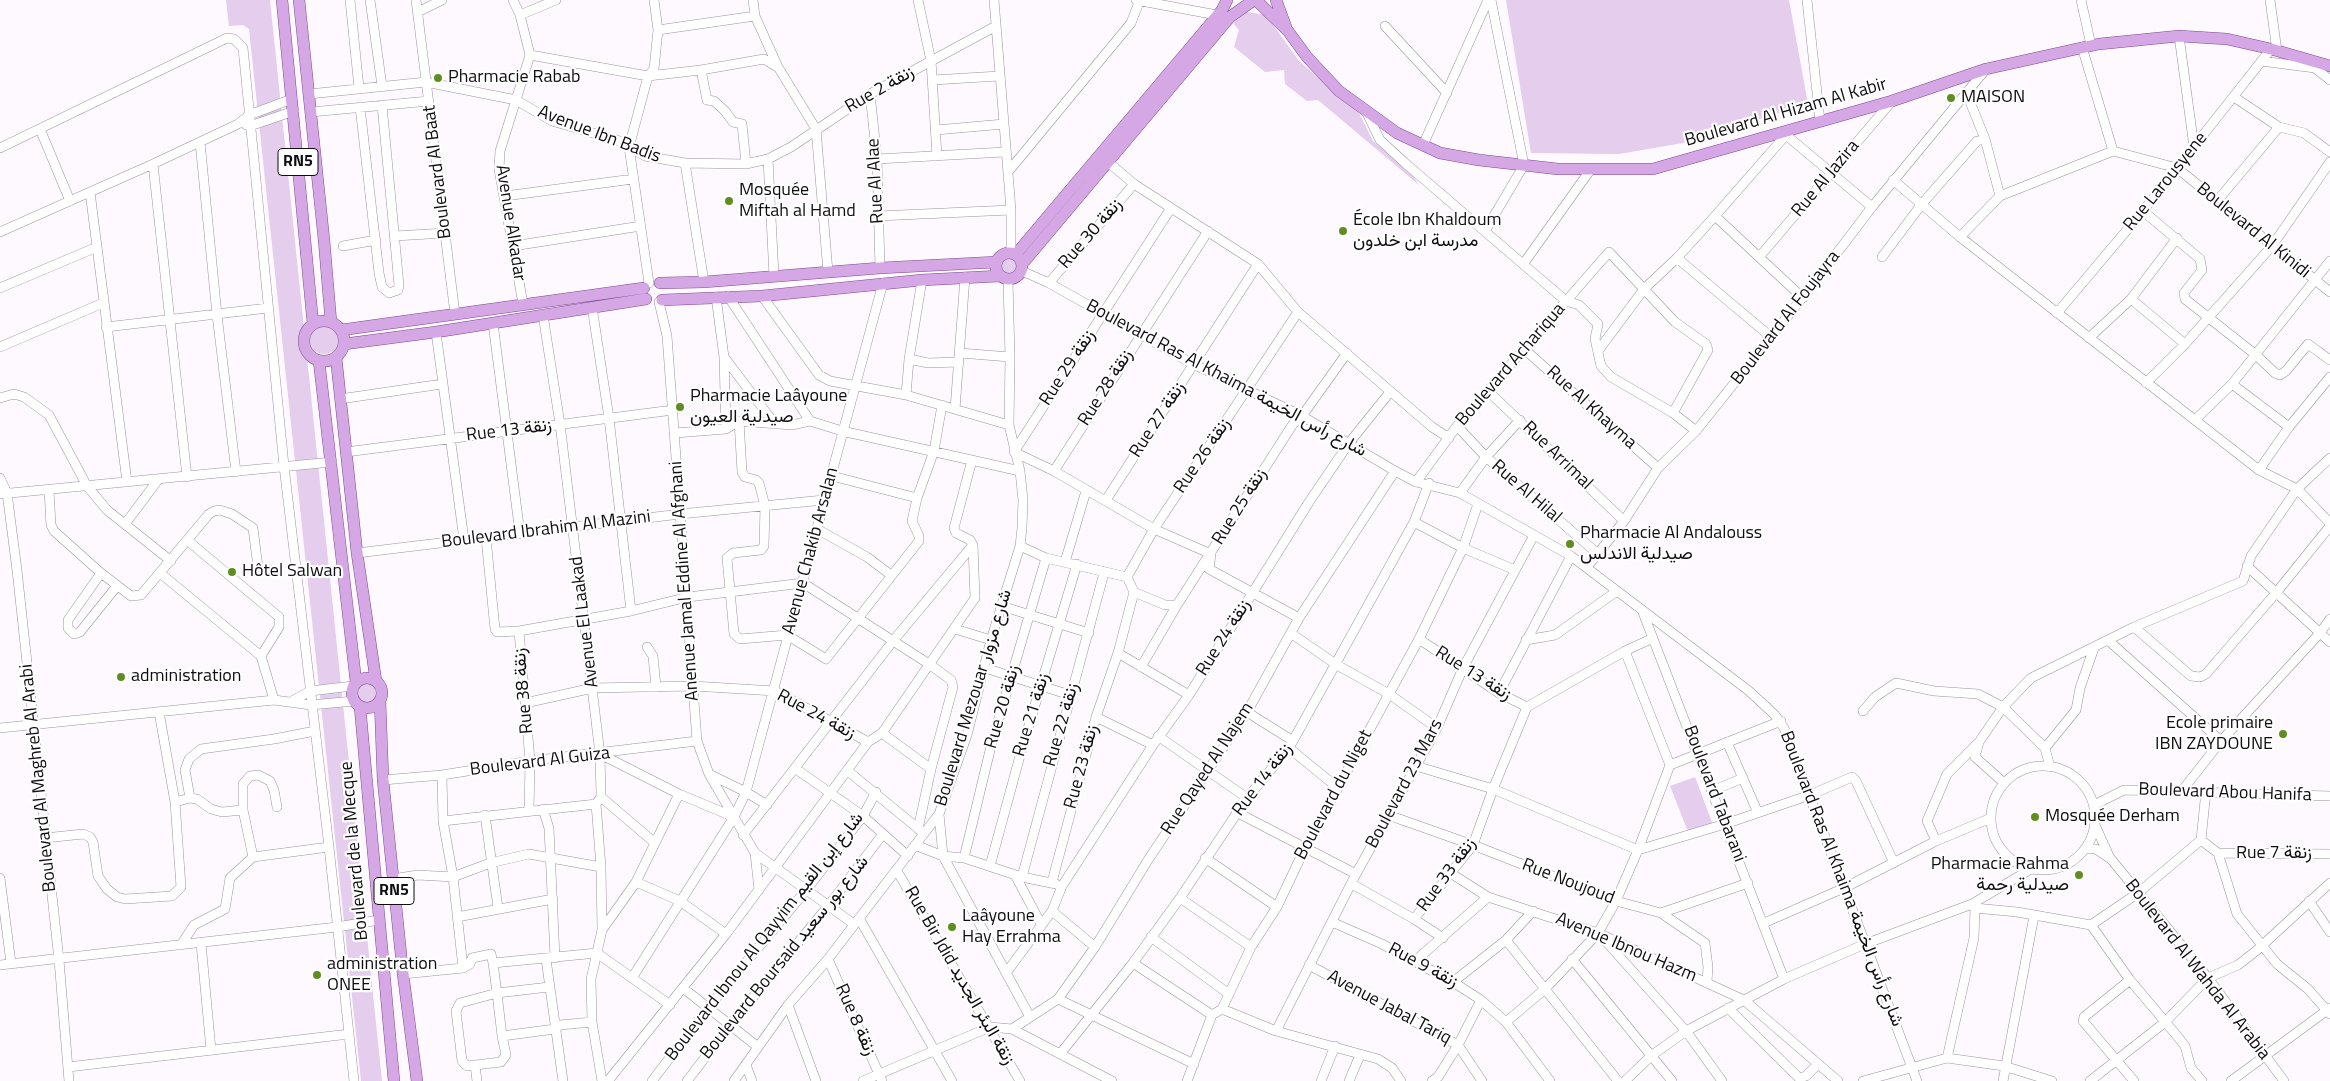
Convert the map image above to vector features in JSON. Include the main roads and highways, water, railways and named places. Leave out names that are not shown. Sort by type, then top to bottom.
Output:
[{"type":"main road","name":"RN5","points":[[282,0],[313,324],[308,329],[304,341],[308,354],[320,361],[357,704]]},
{"type":"main road","name":"RN5","points":[[299,0],[330,322]]},
{"type":"main road","points":[[650,288],[652,303],[728,296],[762,296],[965,276],[1017,278],[1018,260],[1227,0]]},
{"type":"main road","name":"Boulevard Al Hizam Al Kabir","points":[[1276,0],[1288,31]]},
{"type":"main road","points":[[1018,260],[1108,162],[1230,17],[1253,1]]},
{"type":"main road","name":"Boulevard Al Hizam Al Kabir","points":[[1253,1],[1288,31],[1307,57],[1339,90],[1398,133],[1450,155],[1524,165],[1591,169],[1653,169],[1785,134],[1820,121],[1892,101],[1986,69],[2086,46],[2179,36],[2227,39],[2330,66]]},
{"type":"main road","points":[[1004,278],[996,269],[997,262],[1001,256],[1018,260]]},
{"type":"main road","points":[[341,330],[523,304],[704,282],[880,268],[997,262]]},
{"type":"main road","points":[[344,344],[543,315],[592,306],[650,288],[665,292],[661,301]]},
{"type":"main road","points":[[313,324],[324,321],[330,322],[341,330],[344,344],[336,357],[331,360],[320,361]]},
{"type":"main road","name":"RN5","points":[[336,357],[357,553],[376,681],[381,687],[380,700]]},
{"type":"main road","points":[[354,684],[368,677],[376,681]]},
{"type":"main road","points":[[357,704],[369,708],[380,700]]},
{"type":"main road","name":"Boulevard de la Mecque","points":[[380,700],[383,780],[392,879],[417,1081]]},
{"type":"main road","name":"Boulevard de la Mecque","points":[[357,704],[394,1081]]},
{"type":"place","name":"Pharmacie Rabab","points":[[438,78]]},
{"type":"place","name":"MAISON","points":[[1951,98]]},
{"type":"place","name":"Mosquée Miftah al Hamd","points":[[729,201]]},
{"type":"place","name":"École Ibn Khaldoum مدرسة ابن خلدون","points":[[1343,231]]},
{"type":"place","name":"Pharmacie Laâyoune صيدلية العيون","points":[[680,407]]},
{"type":"place","name":"Pharmacie Al Andalouss صيدلية الاندلس","points":[[1570,544]]},
{"type":"place","name":"Hôtel Salwan","points":[[232,572]]},
{"type":"place","name":"administration","points":[[121,677]]},
{"type":"place","name":"Ecole primaire IBN ZAYDOUNE","points":[[2283,734]]},
{"type":"place","name":"Mosquée Derham","points":[[2035,817]]},
{"type":"place","name":"Pharmacie Rahma صيدلية رحمة","points":[[2079,875]]},
{"type":"place","name":"Laâyoune Hay Errahma","points":[[952,927]]},
{"type":"place","name":"administration ONEE","points":[[317,975]]}]
